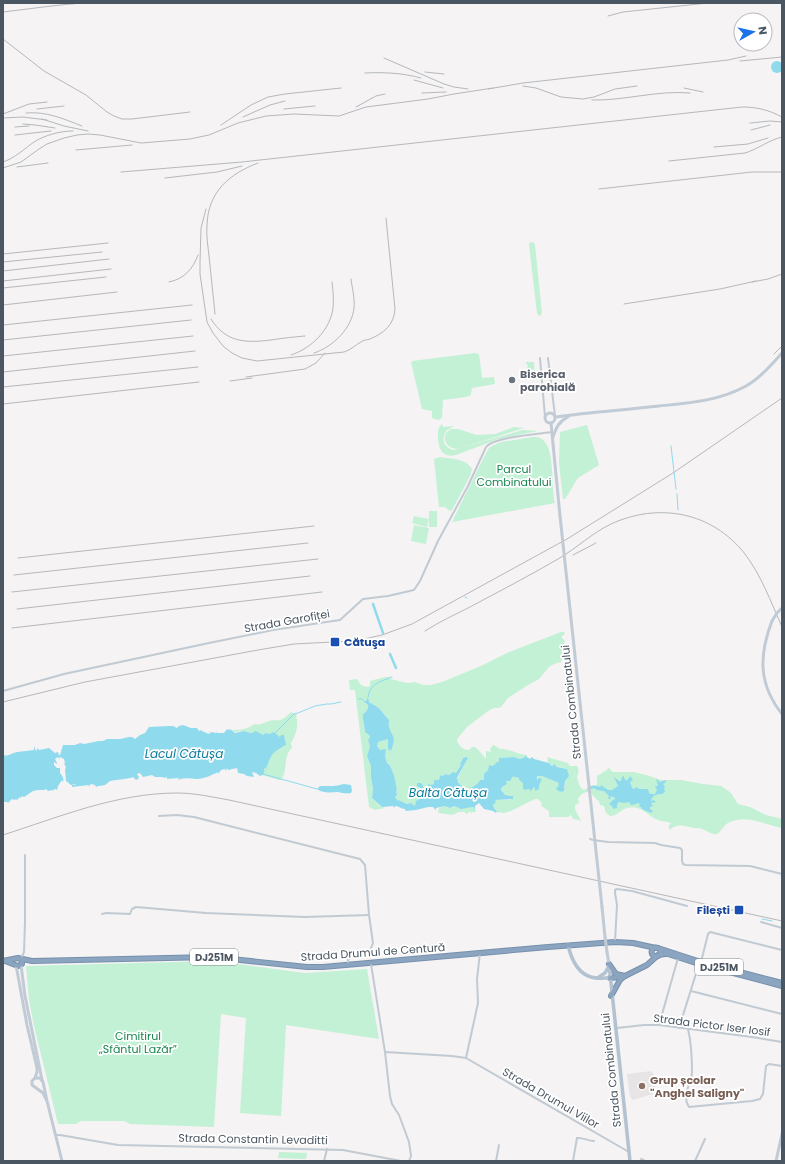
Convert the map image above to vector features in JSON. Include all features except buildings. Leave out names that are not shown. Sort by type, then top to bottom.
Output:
[{"type":"highway","name":"Strada Drumul de Centură","points":[[19,964],[32,961],[212,956],[296,967],[323,967],[615,942],[628,942],[657,948]]},
{"type":"highway","points":[[644,945],[655,954]]},
{"type":"highway","points":[[611,996],[618,982],[625,976],[645,966],[655,954],[660,952],[657,948],[652,949],[655,954]]},
{"type":"highway","name":"DJ251M","points":[[657,948],[700,963],[782,986]]},
{"type":"highway","name":"DJ251M","points":[[655,954],[664,954],[782,983]]},
{"type":"highway","points":[[19,958],[19,964],[4,961],[15,959],[19,958]]},
{"type":"highway","points":[[609,964],[616,974],[625,976]]},
{"type":"highway","points":[[610,978],[625,976]]},
{"type":"main road","points":[[568,945],[571,958],[582,972],[588,976],[610,978]]},
{"type":"main road","points":[[598,978],[605,973],[609,964]]},
{"type":"main road","name":"Strada Combinatului","points":[[609,964],[611,996],[630,1161]]},
{"type":"street","points":[[545,417],[550,413],[555,417],[575,415],[686,403],[719,396],[740,389],[753,382],[782,353]]},
{"type":"street","points":[[540,358],[545,417],[548,423],[551,423],[555,421],[555,417],[548,358]]},
{"type":"street","points":[[542,375],[550,374]]},
{"type":"street","points":[[553,439],[557,426],[561,421],[575,415]]},
{"type":"street","name":"Strada Combinatului","points":[[551,423],[609,964]]},
{"type":"street","name":"Strada Garofiței","points":[[3,691],[64,674],[209,643],[273,630],[340,620],[363,599],[388,596],[414,590],[420,581],[438,541],[466,490],[483,451],[488,444],[501,440],[552,432]]},
{"type":"street","points":[[782,608],[772,621],[766,636],[763,652],[763,668],[769,693],[782,714]]},
{"type":"street","points":[[160,816],[194,817],[358,857],[365,865],[373,943],[368,954],[365,956],[351,957],[348,960],[348,965]]},
{"type":"street","points":[[590,839],[608,842],[654,843],[680,848],[682,850],[683,864],[750,866],[782,874]]},
{"type":"street","points":[[25,855],[24,952],[19,964],[27,1026],[37,1068],[35,1078],[32,1081],[32,1086],[38,1089],[47,1101]]},
{"type":"street","points":[[615,942],[617,904],[615,893],[617,889],[632,891],[687,906]]},
{"type":"street","points":[[102,914],[130,914],[132,909],[136,907],[206,913],[305,917],[369,915]]},
{"type":"street","points":[[761,922],[782,928]]},
{"type":"street","points":[[679,1028],[708,934],[710,932],[782,950]]},
{"type":"street","points":[[466,1058],[478,1003],[477,979],[480,953]]},
{"type":"street","points":[[659,1025],[678,958]]},
{"type":"street","points":[[370,963],[385,1052],[390,1096],[392,1104],[399,1115],[409,1142],[411,1156],[409,1161]]},
{"type":"street","points":[[19,964],[47,1101],[62,1161]]},
{"type":"street","points":[[691,991],[782,1014]]},
{"type":"street","name":"Strada Pictor Iser Iosif","points":[[615,1028],[644,1024],[659,1025],[782,1042]]},
{"type":"street","points":[[688,1029],[692,1074],[686,1095],[688,1107],[752,1101],[760,1098],[763,1094],[766,1066],[769,1064],[782,1066]]},
{"type":"street","name":"Strada Drumul Viilor","points":[[385,1052],[466,1058],[629,1152]]},
{"type":"street","points":[[35,1078],[38,1077],[43,1082]]},
{"type":"street","points":[[38,1089],[41,1088],[43,1082]]},
{"type":"street","points":[[776,1161],[782,1134]]},
{"type":"street","name":"Strada Constantin Levaditti","points":[[55,1135],[118,1145],[327,1149],[348,1151],[401,1161]]},
{"type":"street","points":[[573,1161],[577,1138],[579,1137],[594,1141]]},
{"type":"street","points":[[695,1161],[705,1139]]},
{"type":"street","points":[[496,1161],[499,1145]]},
{"type":"street","points":[[324,1161],[327,1149]]},
{"type":"street","points":[[641,1159],[645,1161]]},
{"type":"shaded area","name":"Grup școlar \"Anghel Saligny\"","points":[[652,1071],[653,1074],[658,1077],[653,1094],[632,1100],[630,1097],[627,1074]]},
{"type":"green space","points":[[533,242],[535,245],[542,313],[539,316],[537,313],[529,245],[529,243]]},
{"type":"green space","points":[[475,353],[479,354],[482,378],[494,377],[495,384],[472,388],[470,396],[443,400],[442,418],[438,420],[432,418],[432,411],[422,409],[411,362]]},
{"type":"green space","points":[[526,362],[534,362],[535,378],[528,379],[529,374],[527,374],[528,367]]},
{"type":"green space","points":[[442,424],[443,427],[454,426],[444,434],[444,443],[454,450],[523,430],[538,431],[498,439],[452,456],[442,452],[439,447],[438,431]]},
{"type":"green space","points":[[587,425],[599,465],[578,478],[565,499],[563,499],[559,463],[560,432]]},
{"type":"green space","points":[[514,427],[524,428],[458,449],[449,446],[445,439],[446,433],[451,429],[458,429],[477,435],[495,434]]},
{"type":"green space","name":"Parcul Combinatului","points":[[533,437],[543,440],[550,453],[555,503],[452,522],[489,448],[501,442]]},
{"type":"green space","points":[[440,457],[462,461],[469,465],[472,469],[470,476],[452,510],[450,511],[445,507],[439,507],[434,459]]},
{"type":"green space","points":[[429,511],[437,511],[437,527],[429,527]]},
{"type":"green space","points":[[414,516],[429,519],[427,527],[412,523]]},
{"type":"green space","points":[[414,525],[429,528],[426,544],[411,541]]},
{"type":"green space","points":[[564,632],[565,634],[562,638],[565,641],[565,653],[561,662],[550,666],[539,679],[508,698],[501,707],[488,711],[467,727],[457,739],[459,745],[463,748],[469,750],[472,747],[475,747],[485,758],[486,751],[491,752],[490,749],[493,745],[500,749],[527,755],[520,759],[514,757],[499,758],[499,762],[493,766],[489,765],[484,780],[469,789],[464,788],[457,780],[468,758],[462,759],[457,773],[449,775],[445,774],[443,776],[440,775],[439,780],[434,780],[434,784],[425,789],[421,783],[419,787],[423,790],[421,797],[415,806],[411,803],[404,803],[397,800],[395,796],[397,795],[394,776],[389,763],[387,763],[385,751],[380,750],[377,746],[378,742],[388,739],[388,744],[391,751],[393,736],[389,730],[388,718],[379,708],[369,702],[368,698],[364,703],[368,705],[368,708],[363,716],[365,732],[370,736],[368,742],[370,746],[367,756],[371,766],[373,789],[372,798],[380,806],[385,808],[375,810],[369,807],[355,690],[350,690],[349,680],[357,679],[361,685],[366,687],[370,686],[370,681],[389,677],[391,679],[407,683],[415,682],[423,685],[431,685],[442,682],[481,666],[507,653]]},
{"type":"green space","points":[[291,712],[297,715],[297,728],[291,743],[292,748],[287,755],[283,776],[281,780],[279,780],[262,775],[272,754],[285,746],[280,737],[274,733],[265,733],[263,735],[243,731],[234,732],[232,730],[244,729],[254,724],[279,720]]},
{"type":"green space","points":[[547,757],[568,763],[570,766],[577,766],[578,782],[584,790],[597,785],[597,776],[609,767],[611,771],[614,772],[634,772],[661,780],[681,780],[721,786],[731,793],[738,804],[750,807],[766,815],[782,819],[782,828],[743,819],[728,823],[717,834],[700,828],[682,826],[676,826],[669,830],[669,825],[671,823],[658,820],[637,808],[627,808],[615,815],[610,816],[606,813],[604,806],[600,805],[599,801],[589,792],[582,794],[578,799],[579,803],[575,805],[575,810],[581,822],[573,819],[571,815],[568,817],[549,817],[549,811],[541,806],[542,803],[538,799],[535,799],[511,811],[504,813],[497,812],[497,810],[493,807],[495,800],[510,800],[513,796],[504,795],[501,790],[505,781],[513,775],[516,778],[519,778],[519,780],[523,783],[525,790],[532,790],[533,788],[535,789],[539,786],[537,776],[542,776],[559,783],[560,792],[562,792],[565,787],[566,768],[550,764]]},
{"type":"green space","points":[[445,806],[452,808],[455,806],[461,808],[474,807],[476,812],[472,812],[471,814],[470,811],[467,814],[464,812],[458,812],[453,815],[438,812],[439,808]]},
{"type":"green space","name":"Cimitirul „Sfântul Lazăr”","points":[[213,961],[305,973],[367,969],[379,1039],[286,1025],[281,1116],[240,1113],[246,1018],[221,1014],[214,1127],[130,1124],[124,1121],[81,1121],[76,1124],[58,1124],[34,1026],[29,1000],[26,966]]},
{"type":"green space","points":[[279,1152],[307,1153],[306,1159],[278,1158]]},
{"type":"water","points":[[775,61],[779,61],[783,67],[779,73],[775,73],[771,69],[771,65]]},
{"type":"water","name":"Balta Cătușa","points":[[368,697],[369,702],[379,708],[389,720],[389,727],[394,740],[391,751],[388,749],[388,739],[378,742],[377,746],[380,750],[386,749],[385,756],[394,777],[397,795],[395,797],[398,801],[407,804],[411,803],[415,806],[416,801],[421,798],[420,793],[423,791],[417,786],[417,783],[421,783],[426,789],[429,786],[427,783],[430,785],[434,784],[434,780],[439,780],[440,775],[449,775],[453,772],[456,773],[463,758],[466,757],[468,758],[457,778],[458,782],[464,788],[469,789],[480,780],[484,780],[484,774],[488,770],[489,765],[493,766],[499,762],[499,758],[514,757],[520,759],[526,755],[530,759],[532,757],[534,759],[549,763],[552,766],[554,764],[557,767],[567,769],[569,776],[565,781],[564,791],[561,792],[557,790],[556,788],[559,786],[559,783],[542,776],[537,776],[537,780],[539,778],[542,779],[539,789],[535,791],[534,787],[531,791],[529,789],[525,790],[523,789],[523,783],[519,780],[519,778],[513,776],[510,781],[506,781],[507,784],[502,787],[501,790],[505,795],[513,796],[513,799],[495,800],[496,802],[493,805],[497,811],[496,813],[484,809],[479,803],[475,806],[475,812],[474,807],[461,809],[455,806],[450,808],[445,806],[436,808],[436,810],[433,807],[428,807],[406,811],[405,809],[396,806],[394,808],[393,806],[382,807],[372,798],[373,789],[371,766],[367,756],[370,746],[368,741],[370,736],[365,732],[363,716],[368,708],[368,705],[364,701],[366,701]]},
{"type":"water","name":"Lacul Cătușa","points":[[183,725],[191,728],[197,728],[199,731],[201,730],[209,734],[209,731],[211,733],[224,733],[227,729],[230,729],[235,733],[244,731],[251,733],[256,731],[263,735],[265,733],[271,734],[272,732],[280,737],[281,735],[284,735],[286,745],[273,754],[266,769],[264,768],[264,773],[260,776],[252,772],[254,777],[238,773],[237,768],[228,770],[227,768],[226,771],[225,769],[221,770],[218,774],[218,772],[208,777],[178,780],[179,778],[167,779],[167,777],[155,777],[152,775],[143,777],[140,773],[137,774],[139,777],[136,780],[133,777],[113,780],[105,785],[96,787],[95,785],[91,784],[88,787],[89,785],[72,787],[72,785],[76,784],[71,785],[66,781],[64,759],[60,757],[59,759],[58,757],[55,759],[57,764],[54,762],[54,765],[57,768],[60,768],[60,773],[63,776],[63,782],[62,780],[57,790],[54,789],[53,791],[48,791],[46,789],[33,791],[17,800],[12,799],[8,803],[3,802],[3,755],[7,756],[17,752],[34,750],[34,746],[36,751],[38,748],[39,750],[49,748],[55,753],[58,752],[60,755],[63,745],[84,744],[107,739],[129,737],[135,739],[145,733],[149,727],[173,726],[177,728]]},
{"type":"water","points":[[624,776],[627,781],[630,776],[633,780],[630,782],[632,788],[634,789],[636,787],[639,789],[648,789],[649,793],[651,794],[655,794],[657,790],[655,786],[658,786],[656,779],[660,782],[666,780],[663,784],[665,787],[665,792],[652,797],[651,801],[654,800],[656,802],[651,803],[653,806],[650,807],[650,809],[653,811],[651,813],[639,807],[640,804],[637,803],[631,805],[629,802],[619,802],[617,804],[617,808],[613,809],[609,804],[616,798],[610,796],[611,799],[609,799],[609,796],[604,791],[594,788],[587,789],[592,786],[600,787],[601,785],[608,790],[612,790],[618,786],[614,777],[621,781],[622,777]]},
{"type":"water","points":[[344,784],[351,785],[351,793],[325,792],[317,789],[320,786],[335,786]]},
{"type":"waterway","points":[[671,446],[676,489]]},
{"type":"waterway","points":[[677,494],[678,510]]},
{"type":"waterway","points":[[373,604],[383,633]]},
{"type":"waterway","points":[[390,654],[396,668]]},
{"type":"waterway","points":[[368,697],[373,686],[392,677]]},
{"type":"waterway","points":[[358,699],[362,699],[364,701]]},
{"type":"waterway","points":[[275,733],[294,714],[315,706],[341,702]]},
{"type":"waterway","points":[[263,774],[317,789]]},
{"type":"waterway","points":[[762,919],[772,921]]},
{"type":"railway","points":[[3,12],[82,3]]},
{"type":"railway","points":[[608,16],[623,12],[708,3]]},
{"type":"railway","points":[[3,39],[44,71],[86,95],[114,116],[122,119],[132,119],[190,112]]},
{"type":"railway","points":[[488,89],[523,83],[728,60],[746,56]]},
{"type":"railway","points":[[740,61],[782,57]]},
{"type":"railway","points":[[384,58],[444,84],[468,89]]},
{"type":"railway","points":[[425,72],[444,74]]},
{"type":"railway","points":[[365,73],[393,73],[421,78]]},
{"type":"railway","points":[[414,80],[443,88]]},
{"type":"railway","points":[[523,86],[536,88],[561,97],[583,99],[594,97],[615,89],[637,86]]},
{"type":"railway","points":[[221,125],[251,105],[268,97],[341,88]]},
{"type":"railway","points":[[3,168],[21,162],[47,144],[77,135],[100,135],[141,143],[190,139],[209,135],[238,123],[266,116],[294,114],[339,116],[366,107],[428,99],[493,88]]},
{"type":"railway","points":[[684,88],[703,92]]},
{"type":"railway","points":[[422,93],[446,92]]},
{"type":"railway","points":[[592,100],[616,99],[678,92],[690,93]]},
{"type":"railway","points":[[356,107],[376,96],[385,94]]},
{"type":"railway","points":[[243,117],[270,105],[285,101]]},
{"type":"railway","points":[[3,114],[29,104],[47,102]]},
{"type":"railway","points":[[37,109],[64,106]]},
{"type":"railway","points":[[284,109],[315,106]]},
{"type":"railway","points":[[121,172],[242,162],[742,107],[763,109],[782,117]]},
{"type":"railway","points":[[26,113],[48,114],[82,126]]},
{"type":"railway","points":[[3,118],[23,117],[47,120]]},
{"type":"railway","points":[[42,119],[64,126],[88,131]]},
{"type":"railway","points":[[750,123],[770,121],[782,122]]},
{"type":"railway","points":[[23,124],[55,128]]},
{"type":"railway","points":[[751,130],[770,125]]},
{"type":"railway","points":[[15,127],[29,126]]},
{"type":"railway","points":[[15,135],[51,131]]},
{"type":"railway","points":[[3,162],[15,156],[43,137],[73,131]]},
{"type":"railway","points":[[669,161],[745,153],[782,137]]},
{"type":"railway","points":[[714,147],[748,144],[768,138]]},
{"type":"railway","points":[[76,150],[132,145]]},
{"type":"railway","points":[[17,167],[48,163]]},
{"type":"railway","points":[[215,314],[207,237],[208,213],[211,203],[222,186],[238,173],[258,163]]},
{"type":"railway","points":[[165,178],[217,172],[242,166]]},
{"type":"railway","points":[[599,189],[752,172],[782,172]]},
{"type":"railway","points":[[206,209],[201,228],[200,274],[207,322],[223,346],[242,358],[257,361],[344,352],[363,341],[375,337],[387,328],[393,320],[395,309],[386,218]]},
{"type":"railway","points":[[3,254],[108,243]]},
{"type":"railway","points":[[3,262],[102,252]]},
{"type":"railway","points":[[169,282],[174,281],[187,273],[191,269],[198,255]]},
{"type":"railway","points":[[3,271],[109,259]]},
{"type":"railway","points":[[3,281],[111,269]]},
{"type":"railway","points":[[752,282],[768,279],[782,274]]},
{"type":"railway","points":[[3,288],[106,277]]},
{"type":"railway","points":[[314,353],[328,346],[340,336],[350,323],[354,308],[351,279]]},
{"type":"railway","points":[[624,304],[720,289],[756,281]]},
{"type":"railway","points":[[291,355],[313,343],[328,324],[333,308],[332,282]]},
{"type":"railway","points":[[3,305],[117,292]]},
{"type":"railway","points":[[3,325],[192,305]]},
{"type":"railway","points":[[211,319],[223,333],[237,340],[262,341],[305,336]]},
{"type":"railway","points":[[3,340],[191,320]]},
{"type":"railway","points":[[3,356],[193,336]]},
{"type":"railway","points":[[774,354],[782,346]]},
{"type":"railway","points":[[3,372],[195,351]]},
{"type":"railway","points":[[246,377],[305,369],[316,363],[325,353]]},
{"type":"railway","points":[[3,387],[198,367]]},
{"type":"railway","points":[[230,381],[252,378]]},
{"type":"railway","points":[[3,404],[199,382]]},
{"type":"railway","points":[[3,702],[85,682],[258,650],[294,644],[364,639],[382,635],[412,624],[567,539],[673,473],[782,398]]},
{"type":"railway","points":[[425,631],[565,555],[611,524],[629,517],[666,513],[684,515],[701,520],[717,528],[732,540],[751,562],[782,627]]},
{"type":"railway","points":[[18,558],[314,526]]},
{"type":"railway","points":[[14,575],[308,543]]},
{"type":"railway","points":[[573,555],[596,543]]},
{"type":"railway","points":[[12,592],[318,559]]},
{"type":"railway","points":[[17,609],[310,576]]},
{"type":"railway","points":[[12,628],[322,592]]},
{"type":"railway","points":[[3,835],[88,807],[132,797],[177,793],[203,795],[782,921]]},
{"type":"place","name":"Biserica parohială","points":[[512,380]]},
{"type":"place","name":"Cătuşa","points":[[335,642]]},
{"type":"place","name":"Filești","points":[[739,910]]},
{"type":"place","name":"Grup școlar \"Anghel Saligny\"","points":[[642,1086]]}]
